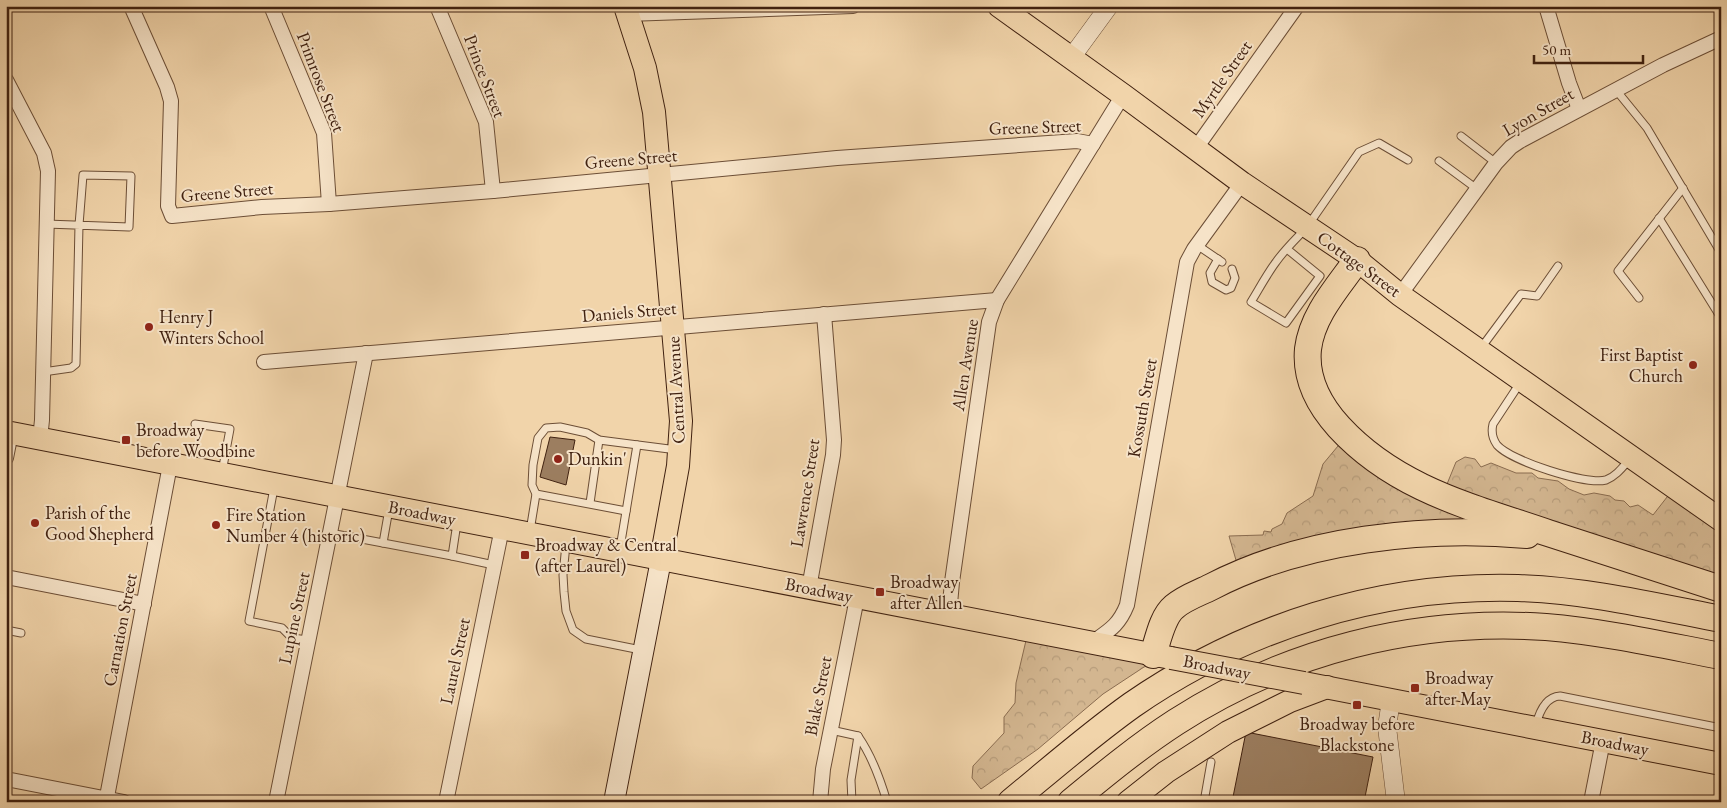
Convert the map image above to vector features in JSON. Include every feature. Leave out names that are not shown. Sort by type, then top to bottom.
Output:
[{"type":"highway","points":[[1357,260],[1320,314],[1308,347],[1308,364],[1311,381],[1318,399],[1347,435],[1368,454],[1389,470],[1445,498],[1721,589]]},
{"type":"highway","points":[[1162,657],[1165,620],[1174,606],[1220,582],[1254,568],[1298,554],[1365,540],[1434,533],[1497,533],[1538,536],[1574,542]]},
{"type":"highway","points":[[1011,802],[1111,721],[1176,677],[1252,638],[1300,620],[1352,605],[1378,599],[1438,591],[1519,588],[1598,597],[1721,619]]},
{"type":"highway","points":[[1070,802],[1155,736],[1222,695],[1293,663],[1368,640],[1443,628],[1495,625],[1530,626],[1599,634],[1721,656]]},
{"type":"main road","name":"Cottage Street","points":[[999,6],[1242,182],[1357,260],[1400,294],[1721,520]]},
{"type":"main road","name":"Central Avenue","points":[[614,802],[644,651],[680,450],[680,421],[651,90],[626,10]]},
{"type":"main road","name":"Broadway","points":[[9,433],[1721,764]]},
{"type":"main road","points":[[1128,802],[1172,768],[1228,732],[1290,701],[1327,687]]},
{"type":"street","name":"Greene Street","points":[[131,6],[167,86],[171,101],[168,206],[172,216],[262,207],[329,204],[493,191],[838,158],[1077,141],[1093,144]]},
{"type":"street","name":"Primrose Street","points":[[271,6],[324,133],[329,204]]},
{"type":"street","name":"Prince Street","points":[[437,6],[486,122],[493,191]]},
{"type":"street","points":[[626,10],[853,6]]},
{"type":"street","points":[[1071,58],[1109,6]]},
{"type":"street","name":"Myrtle Street","points":[[1196,148],[1296,6]]},
{"type":"street","points":[[1546,6],[1569,83],[1579,109]]},
{"type":"street","name":"Lyon Street","points":[[1400,294],[1477,189],[1511,147],[1615,89],[1721,38]]},
{"type":"street","points":[[6,80],[44,153],[48,171],[42,429],[40,439]]},
{"type":"street","name":"Allen Avenue","points":[[949,615],[989,322],[997,300],[1123,95]]},
{"type":"street","name":"Kossuth Street","points":[[1093,642],[1122,618],[1127,605],[1185,270],[1190,255],[1197,244],[1242,182]]},
{"type":"street","name":"Daniels Street","points":[[264,362],[997,300]]},
{"type":"street","name":"Lawrence Street","points":[[809,588],[833,455],[834,440],[824,314]]},
{"type":"street","name":"Lupine Street","points":[[276,802],[366,352]]},
{"type":"street","points":[[6,458],[9,433]]},
{"type":"street","name":"Carnation Street","points":[[106,800],[170,465]]},
{"type":"street","name":"Laurel Street","points":[[446,802],[502,528]]},
{"type":"street","points":[[6,577],[144,604]]},
{"type":"street","name":"Blake Street","points":[[820,802],[823,769],[857,598]]},
{"type":"street","points":[[1391,700],[1387,727],[1396,802]]},
{"type":"street","points":[[1591,802],[1603,741]]},
{"type":"street","points":[[6,779],[124,802]]},
{"type":"lane","points":[[1615,89],[1647,128],[1721,253]]},
{"type":"lane","points":[[1461,136],[1496,164]]},
{"type":"lane","points":[[1287,249],[1320,276],[1286,323],[1251,302],[1276,261],[1307,227],[1359,152],[1379,143],[1408,160]]},
{"type":"lane","points":[[1439,161],[1477,189]]},
{"type":"lane","points":[[43,372],[71,368],[76,364],[79,225],[83,175],[131,176],[130,228],[79,225],[46,224]]},
{"type":"lane","points":[[1640,298],[1618,272],[1683,188]]},
{"type":"lane","points":[[1659,218],[1721,318]]},
{"type":"lane","points":[[1197,244],[1220,260],[1210,273],[1212,282],[1226,290],[1231,288],[1235,278],[1232,269]]},
{"type":"lane","points":[[1479,350],[1521,294],[1537,296],[1558,266]]},
{"type":"lane","points":[[1522,380],[1493,424],[1491,431],[1493,438],[1504,452],[1545,469],[1596,480],[1605,480],[1614,476],[1631,457]]},
{"type":"lane","points":[[195,424],[230,429],[221,475]]},
{"type":"lane","points":[[529,534],[536,494],[532,486],[533,465],[538,438],[546,428],[560,427],[587,433],[600,440],[680,450]]},
{"type":"lane","points":[[590,503],[600,440]]},
{"type":"lane","points":[[620,552],[637,445]]},
{"type":"lane","points":[[275,485],[249,621],[282,628],[292,638],[308,640]]},
{"type":"lane","points":[[536,494],[626,511]]},
{"type":"lane","points":[[383,543],[390,507]]},
{"type":"lane","points":[[452,556],[458,520]]},
{"type":"lane","points":[[330,533],[494,565]]},
{"type":"lane","points":[[567,541],[563,574],[564,592],[566,611],[573,630],[586,639],[644,651]]},
{"type":"lane","points":[[6,630],[21,632]]},
{"type":"lane","points":[[1535,728],[1544,704],[1556,696],[1721,728]]},
{"type":"lane","points":[[831,730],[858,736],[867,748],[887,802]]},
{"type":"lane","points":[[852,802],[851,780],[858,736]]},
{"type":"lane","points":[[1204,802],[1211,762]]},
{"type":"green space","points":[[1348,434],[1445,489],[1456,462],[1465,457],[1475,459],[1481,467],[1491,463],[1516,473],[1532,473],[1538,478],[1558,481],[1569,489],[1584,495],[1594,493],[1610,496],[1615,500],[1624,501],[1630,507],[1638,505],[1653,515],[1678,483],[1721,512],[1721,579],[1497,521],[1240,574],[1229,536],[1263,535],[1264,531],[1271,532],[1272,529],[1282,524],[1287,513],[1313,496],[1323,464]]},
{"type":"green space","points":[[1028,632],[1163,659],[1144,667],[1103,694],[1038,749],[981,789],[972,778],[973,766],[1004,733],[1004,717],[1015,703],[1016,683]]},
{"type":"building","name":"Dunkin'","points":[[550,437],[575,440],[566,485],[540,477]]},
{"type":"building","points":[[1246,732],[1373,757],[1364,802],[1291,802],[1268,797],[1267,802],[1232,802]]},
{"type":"place","name":"Henry J Winters School","points":[[149,327]]},
{"type":"place","name":"First Baptist Church","points":[[1693,365]]},
{"type":"place","name":"Broadway before Woodbine","points":[[126,440]]},
{"type":"place","name":"Dunkin'","points":[[558,459]]},
{"type":"place","name":"Parish of the Good Shepherd","points":[[35,523]]},
{"type":"place","name":"Fire Station Number 4 (historic)","points":[[216,525]]},
{"type":"place","name":"Broadway & Central (after Laurel)","points":[[525,555]]},
{"type":"place","name":"Broadway after Allen","points":[[880,592]]},
{"type":"place","name":"Broadway after May","points":[[1415,688]]},
{"type":"place","name":"Broadway before Blackstone","points":[[1357,705]]}]
